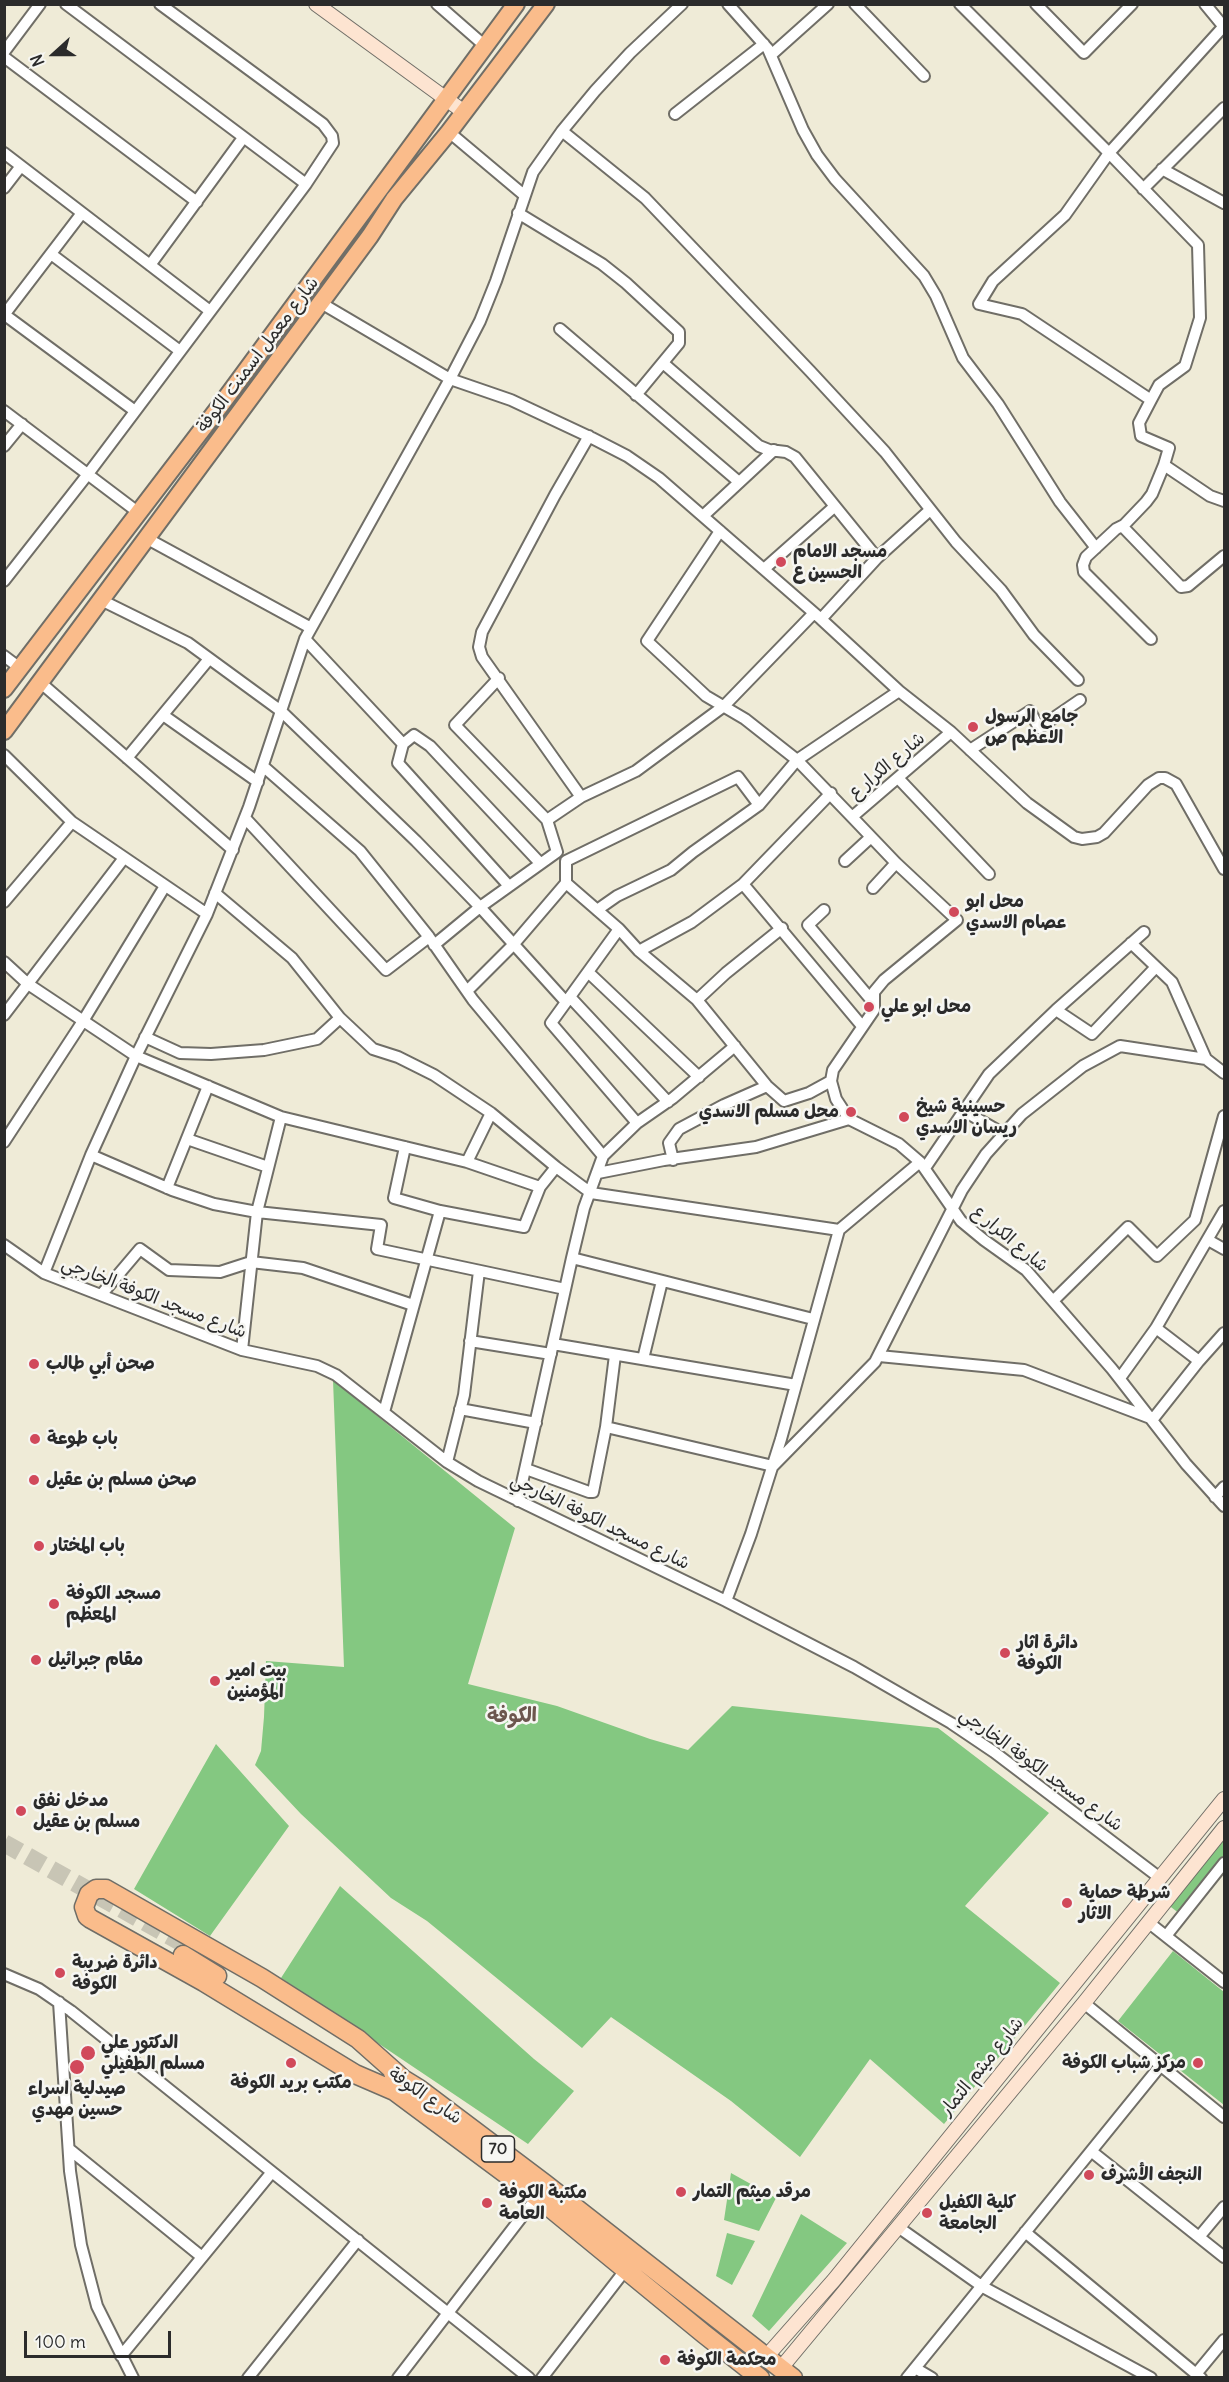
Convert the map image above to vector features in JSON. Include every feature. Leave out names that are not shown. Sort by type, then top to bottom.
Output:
[{"type":"highway","points":[[96,1889],[106,1889],[262,1978],[358,2039],[401,2086],[355,2074],[204,1982],[91,1919],[87,1916],[84,1907],[88,1894],[96,1889]]},
{"type":"highway","name":"شارع الكوفة","points":[[184,1950],[401,2086],[684,2291],[787,2373]]},
{"type":"highway","name":"شارع الكوفة","points":[[401,2086],[757,2376]]},
{"type":"highway","points":[[671,2306],[683,2302],[684,2291]]},
{"type":"highway","points":[[704,2334],[706,2322],[718,2320]]},
{"type":"main road","name":"شارع معمل اسمنت الكوفة","points":[[14,672],[56,621],[220,406],[516,4]]},
{"type":"main road","name":"شارع معمل اسمنت الكوفة","points":[[4,730],[321,303],[394,199],[449,132],[546,4]]},
{"type":"main road","points":[[56,621],[60,631],[75,636]]},
{"type":"main road","points":[[14,672],[43,657],[46,676]]},
{"type":"street","points":[[4,52],[40,4]]},
{"type":"street","points":[[66,4],[306,184]]},
{"type":"street","points":[[4,581],[88,474],[331,149],[332,136],[329,130],[160,4]]},
{"type":"street","points":[[316,4],[464,112]]},
{"type":"street","points":[[437,4],[485,46]]},
{"type":"street","points":[[44,1273],[91,1155],[145,1037],[207,914],[264,767],[305,639],[450,379],[488,301],[533,172],[562,131],[612,72],[682,4]]},
{"type":"street","points":[[728,4],[771,55],[803,130],[817,155],[834,179],[924,276],[936,296],[963,358],[999,404],[1054,494],[1096,548]]},
{"type":"street","points":[[771,55],[828,4]]},
{"type":"street","points":[[855,4],[924,76]]},
{"type":"street","points":[[960,4],[1198,246],[1200,318],[1188,357],[1185,366],[1158,385],[1139,423],[1141,436],[1169,448],[1164,465],[1152,494],[1084,561],[1084,572],[1151,639]]},
{"type":"street","points":[[1042,7],[1084,53],[1132,4]]},
{"type":"street","points":[[1151,400],[1023,314],[979,304],[993,281],[1065,216],[1108,153],[1224,26],[1205,4]]},
{"type":"street","points":[[675,114],[764,44]]},
{"type":"street","points":[[4,57],[196,202]]},
{"type":"street","points":[[1143,189],[1224,108]]},
{"type":"street","points":[[562,131],[656,209],[878,444],[956,542],[1001,590],[1034,635],[1078,680]]},
{"type":"street","points":[[449,132],[524,195]]},
{"type":"street","points":[[150,265],[243,138]]},
{"type":"street","points":[[4,153],[210,311]]},
{"type":"street","points":[[4,188],[21,166]]},
{"type":"street","points":[[1162,169],[1224,203]]},
{"type":"street","points":[[82,213],[5,315],[135,411]]},
{"type":"street","points":[[518,213],[602,264],[677,329],[681,336],[679,343],[636,394]]},
{"type":"street","points":[[51,254],[180,351]]},
{"type":"street","points":[[321,303],[450,379],[511,400],[589,436],[643,467],[674,490],[818,616],[899,692],[951,732],[1040,813],[1074,837],[1082,839],[1097,837],[1104,833],[1153,780],[1159,778],[1171,780],[1180,789],[1224,869]]},
{"type":"street","points":[[560,329],[739,482]]},
{"type":"street","points":[[663,363],[754,442],[764,448],[786,452],[795,457],[877,558]]},
{"type":"street","points":[[4,411],[139,513]]},
{"type":"street","points":[[4,446],[22,424]]},
{"type":"street","points":[[581,797],[482,657],[479,647],[482,632],[589,436]]},
{"type":"street","points":[[703,516],[774,450]]},
{"type":"street","points":[[1164,465],[1209,496],[1224,501]]},
{"type":"street","points":[[764,569],[834,507]]},
{"type":"street","points":[[547,820],[581,797],[636,771],[723,706],[930,510]]},
{"type":"street","points":[[1122,526],[1181,587],[1188,586],[1224,556]]},
{"type":"street","points":[[720,531],[647,641],[706,696],[745,719],[797,760],[852,817]]},
{"type":"street","points":[[146,538],[311,628]]},
{"type":"street","points":[[101,600],[188,643],[281,711],[416,842],[480,907],[513,945],[668,1102]]},
{"type":"street","points":[[305,639],[403,744]]},
{"type":"street","points":[[4,656],[14,672]]},
{"type":"street","points":[[127,758],[209,659]]},
{"type":"street","points":[[46,676],[127,758],[233,850]]},
{"type":"street","points":[[467,991],[513,945],[566,883],[566,861],[556,852],[547,820],[455,725],[499,678]]},
{"type":"street","points":[[597,909],[617,896],[671,870],[759,805],[797,760],[899,692]]},
{"type":"street","points":[[970,750],[1030,711],[1039,728],[1080,700]]},
{"type":"street","points":[[163,715],[258,782]]},
{"type":"street","name":"شارع الكرار ع","points":[[831,1081],[833,1070],[874,1010],[874,992],[884,980],[957,920],[896,863],[852,817],[951,732]]},
{"type":"street","points":[[509,886],[398,763],[403,744],[414,735],[430,746],[540,863]]},
{"type":"street","points":[[4,755],[72,822],[207,914]]},
{"type":"street","points":[[264,767],[360,851],[432,941],[467,991],[603,1156]]},
{"type":"street","points":[[566,861],[738,777],[759,805]]},
{"type":"street","points":[[898,778],[989,874]]},
{"type":"street","points":[[639,951],[692,922],[743,884],[831,793]]},
{"type":"street","points":[[245,818],[386,970],[432,941],[556,852]]},
{"type":"street","points":[[4,902],[72,822]]},
{"type":"street","points":[[845,861],[871,837]]},
{"type":"street","points":[[4,1015],[124,858]]},
{"type":"street","points":[[873,888],[896,863]]},
{"type":"street","points":[[566,883],[619,929],[639,951],[697,1000],[767,1086],[784,1101],[831,1081],[838,1105],[849,1119],[756,1147],[598,1173]]},
{"type":"street","points":[[743,884],[862,1026]]},
{"type":"street","points":[[4,1142],[83,1022],[165,886]]},
{"type":"street","points":[[215,893],[292,958],[340,1018],[373,1049],[399,1057],[434,1075],[491,1113],[591,1193],[839,1230]]},
{"type":"street","points":[[824,910],[808,926],[873,1002]]},
{"type":"street","points":[[697,1000],[726,973],[782,928]]},
{"type":"street","points":[[619,929],[551,1023],[637,1123]]},
{"type":"street","points":[[726,1601],[773,1466],[839,1230],[922,1165],[964,1111],[989,1074],[1056,1010],[1144,932]]},
{"type":"street","points":[[1131,944],[1172,982],[1206,1059],[1224,1073]]},
{"type":"street","points":[[4,962],[28,984],[136,1056],[281,1117],[467,1162],[540,1187]]},
{"type":"street","points":[[1056,1010],[1092,1034],[1156,967]]},
{"type":"street","points":[[588,972],[699,1077]]},
{"type":"street","points":[[145,1037],[180,1053],[211,1054],[264,1050],[317,1039],[340,1018]]},
{"type":"street","points":[[518,1501],[584,1208],[603,1156],[637,1123],[668,1102],[735,1046]]},
{"type":"street","points":[[773,1466],[875,1362],[962,1190],[986,1154],[1022,1114],[1083,1066],[1120,1046],[1206,1059]]},
{"type":"street","points":[[167,1188],[208,1086]]},
{"type":"street","points":[[673,1161],[669,1143],[679,1129],[724,1105],[767,1086]]},
{"type":"street","points":[[964,1111],[1004,1134]]},
{"type":"street","points":[[467,1162],[491,1113]]},
{"type":"street","points":[[1054,1300],[1128,1227],[1157,1256],[1195,1220],[1224,1116]]},
{"type":"street","points":[[242,1350],[257,1212],[281,1117]]},
{"type":"street","name":"شارع الكرار ع","points":[[849,1119],[898,1144],[922,1165],[953,1210],[984,1240],[1026,1270],[1120,1378],[1186,1464],[1224,1506]]},
{"type":"street","points":[[187,1139],[268,1167]]},
{"type":"street","points":[[405,1147],[394,1198],[440,1211],[524,1227],[540,1187],[556,1167]]},
{"type":"street","points":[[91,1155],[167,1188],[214,1204],[257,1212],[381,1225],[377,1249],[565,1289]]},
{"type":"street","points":[[384,1412],[440,1211]]},
{"type":"street","points":[[1120,1378],[1156,1328],[1224,1211]]},
{"type":"street","points":[[1208,1240],[1224,1249]]},
{"type":"street","name":"شارع مسجد الكوفة الخارجي","points":[[4,1245],[44,1273],[242,1350],[317,1366],[336,1375],[447,1462],[478,1481],[726,1601],[854,1667],[951,1723],[994,1752],[1160,1878]]},
{"type":"street","points":[[101,1295],[140,1249],[170,1270],[220,1272],[251,1262],[303,1268],[413,1305]]},
{"type":"street","points":[[572,1258],[813,1319]]},
{"type":"street","points":[[447,1462],[464,1395],[479,1271]]},
{"type":"street","points":[[643,1359],[662,1281]]},
{"type":"street","points":[[1156,1328],[1199,1361]]},
{"type":"street","points":[[879,1356],[1024,1370],[1153,1419],[1224,1333]]},
{"type":"street","points":[[470,1341],[615,1355],[796,1385]]},
{"type":"street","points":[[526,1469],[589,1492],[593,1491],[606,1427],[615,1355]]},
{"type":"street","points":[[460,1409],[536,1423]]},
{"type":"street","points":[[606,1427],[773,1466]]},
{"type":"street","points":[[1215,1497],[1224,1486]]},
{"type":"street","name":"شارع ميثم التمار","points":[[766,2357],[834,2280],[1224,1799]]},
{"type":"street","name":"شارع ميثم التمار","points":[[787,2373],[898,2227],[1084,2003],[1224,1828]]},
{"type":"street","points":[[1166,1936],[1224,1863]]},
{"type":"street","points":[[1148,1922],[1224,1982]]},
{"type":"street","points":[[4,1974],[19,1979],[59,2002],[529,2378]]},
{"type":"street","points":[[59,2002],[70,2171],[81,2245],[97,2306],[134,2378]]},
{"type":"street","points":[[1084,2003],[1224,2117]]},
{"type":"street","points":[[907,2378],[1161,2066]]},
{"type":"street","points":[[963,2119],[977,2132]]},
{"type":"street","points":[[69,2149],[202,2257]]},
{"type":"street","points":[[1091,2151],[1224,2257]]},
{"type":"street","points":[[121,2356],[272,2172]]},
{"type":"street","points":[[398,2378],[537,2197]]},
{"type":"street","points":[[1199,2237],[1224,2207]]},
{"type":"street","points":[[898,2227],[982,2287],[1151,2378]]},
{"type":"street","points":[[1025,2232],[1199,2376],[1224,2340]]},
{"type":"street","points":[[248,2378],[358,2240]]},
{"type":"street","points":[[542,2378],[626,2269]]},
{"type":"street","points":[[915,2368],[932,2378]]},
{"type":"green space","points":[[333,1380],[515,1528],[468,1684],[557,1706],[688,1750],[732,1706],[938,1728],[1049,1813],[965,1906],[1060,1983],[944,2124],[870,2059],[800,2157],[731,2101],[611,2017],[582,2048],[427,1921],[391,1898],[301,1814],[255,1765],[261,1751],[266,1661],[344,1667]]},
{"type":"green space","points":[[216,1744],[289,1826],[210,1936],[134,1889]]},
{"type":"green space","points":[[1224,1833],[1224,1859],[1180,1914],[1167,1904]]},
{"type":"green space","points":[[340,1886],[534,2059],[574,2091],[528,2144],[281,1978]]},
{"type":"green space","name":"مركز شباب الكوفة","points":[[1173,1951],[1224,1992],[1224,2105],[1118,2021]]},
{"type":"green space","points":[[731,2173],[776,2198],[759,2231],[724,2220]]},
{"type":"green space","points":[[801,2214],[847,2243],[769,2331],[752,2316]]},
{"type":"green space","points":[[727,2233],[755,2241],[732,2285],[716,2276]]},
{"type":"tunnel","points":[[4,1843],[186,1945]]},
{"type":"place","name":"مسجد الامام الحسين ع","points":[[781,562]]},
{"type":"place","name":"جامع الرسول الاعظم ص","points":[[973,727]]},
{"type":"place","name":"محل ابو عصام الاسدي","points":[[954,912]]},
{"type":"place","name":"محل ابو علي","points":[[869,1007]]},
{"type":"place","name":"محل مسلم الاسدي","points":[[851,1112]]},
{"type":"place","name":"حسينية شيخ ريسان الاسدي","points":[[904,1117]]},
{"type":"place","name":"صحن أبي طالب","points":[[34,1364]]},
{"type":"place","name":"باب طوعة","points":[[35,1439]]},
{"type":"place","name":"صحن مسلم بن عقيل","points":[[34,1480]]},
{"type":"place","name":"باب المختار","points":[[39,1546]]},
{"type":"place","name":"مسجد الكوفة المعظم","points":[[54,1604]]},
{"type":"place","name":"دائرة اثار الكوفة","points":[[1005,1653]]},
{"type":"place","name":"مقام جبرائيل","points":[[36,1660]]},
{"type":"place","name":"بيت امير المؤمنين","points":[[215,1681]]},
{"type":"place","name":"مدخل نفق مسلم بن عقيل","points":[[21,1811]]},
{"type":"place","name":"شرطة حماية الاثار","points":[[1067,1903]]},
{"type":"place","name":"دائرة ضريبة الكوفة","points":[[60,1973]]},
{"type":"place","name":"الدكتور علي مسلم الطفيلي","points":[[88,2053]]},
{"type":"place","name":"مكتب بريد الكوفة","points":[[291,2063]]},
{"type":"place","name":"مركز شباب الكوفة","points":[[1198,2063]]},
{"type":"place","name":"صيدلية اسراء حسين مهدي","points":[[77,2067]]},
{"type":"place","name":"النجف الأشرف","points":[[1089,2175]]},
{"type":"place","name":"مرقد ميثم التمار","points":[[681,2192]]},
{"type":"place","name":"مكتبة الكوفة العامة","points":[[487,2203]]},
{"type":"place","name":"كلية الكفيل الجامعة","points":[[927,2213]]},
{"type":"place","name":"محكمة الكوفة","points":[[665,2360]]},
{"type":"district","name":"الكوفة","points":[[512,1716]]}]
